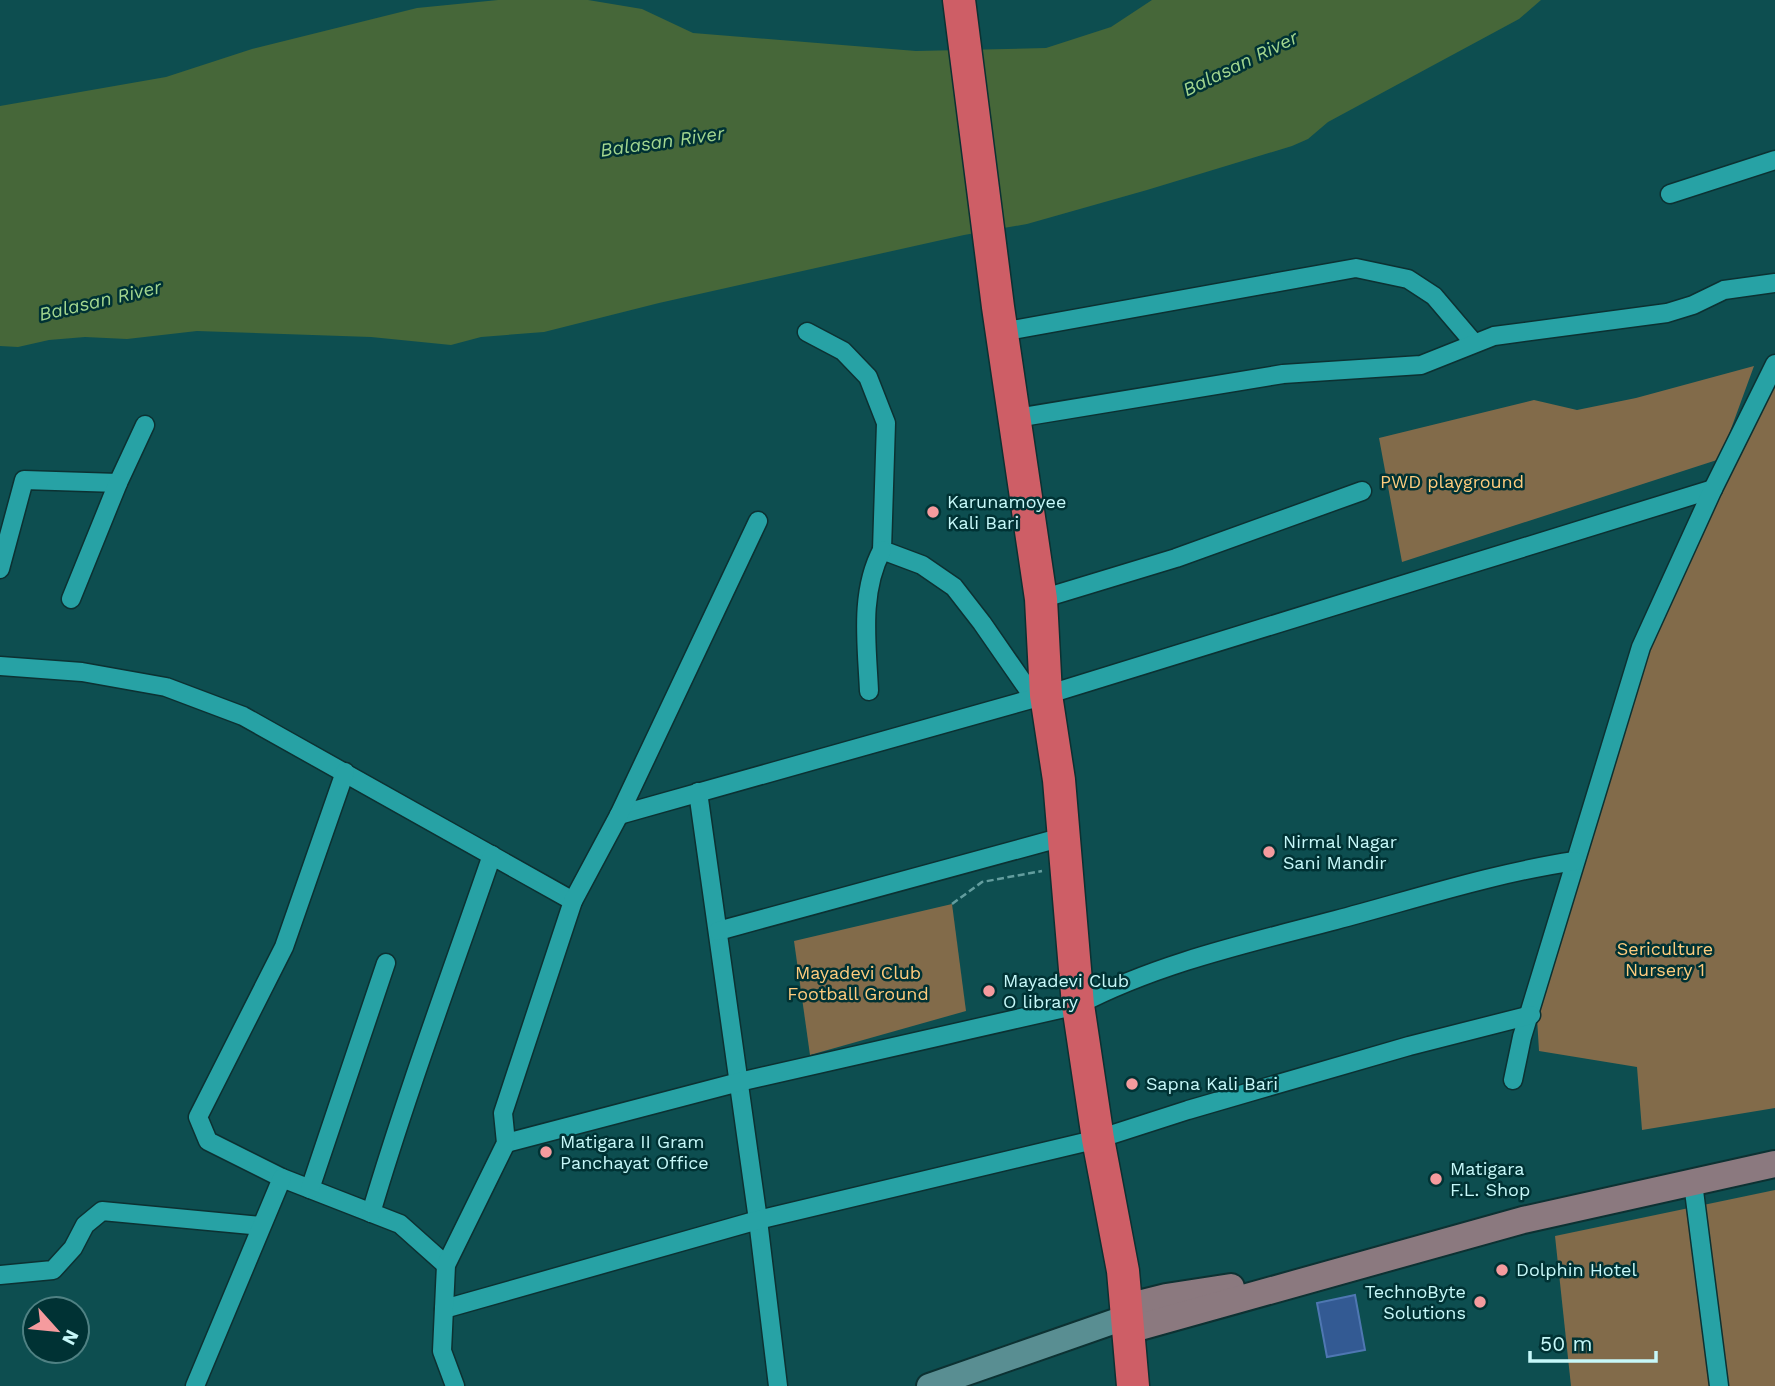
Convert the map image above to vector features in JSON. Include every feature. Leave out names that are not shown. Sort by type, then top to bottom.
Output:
[{"type":"highway","points":[[959,0],[1000,319],[1041,598],[1040,696],[1059,780],[1078,1005],[1098,1139],[1123,1271],[1133,1386]]},
{"type":"main road","points":[[1127,1318],[1349,1269],[1523,1220],[1775,1164]]},
{"type":"main road","points":[[1127,1318],[1166,1297],[1349,1269]]},
{"type":"main road","points":[[1123,1271],[1145,1291],[1166,1297]]},
{"type":"street","points":[[1670,194],[1775,160]]},
{"type":"street","points":[[1000,319],[1356,268],[1408,279],[1434,296],[1474,343]]},
{"type":"street","points":[[1016,418],[1283,374],[1421,365],[1494,336],[1667,313],[1693,305],[1724,290],[1775,283]]},
{"type":"street","points":[[807,332],[842,351],[868,377],[886,423],[882,550],[875,563],[866,612],[869,691]]},
{"type":"street","points":[[1513,1080],[1517,1057],[1641,647],[1713,489],[1775,364]]},
{"type":"street","points":[[71,599],[118,483],[145,425]]},
{"type":"street","points":[[0,569],[24,480],[118,483]]},
{"type":"street","points":[[619,815],[1040,696],[1713,489]]},
{"type":"street","points":[[1041,598],[1176,558],[1362,491]]},
{"type":"street","points":[[455,1386],[442,1351],[446,1265],[506,1143],[503,1114],[573,901],[619,815],[758,521]]},
{"type":"street","points":[[882,550],[922,565],[954,587],[1040,696]]},
{"type":"street","points":[[0,666],[82,672],[166,687],[243,716],[573,901]]},
{"type":"street","points":[[345,772],[284,947],[198,1117],[208,1141],[282,1178],[400,1224],[446,1265]]},
{"type":"street","points":[[698,792],[758,1220],[778,1386]]},
{"type":"street","points":[[718,931],[1065,852]]},
{"type":"street","points":[[371,1213],[415,1071],[492,855]]},
{"type":"street","points":[[506,1143],[739,1082],[1078,1005],[1113,986],[1193,959],[1441,891],[1536,867],[1576,861]]},
{"type":"street","points":[[310,1189],[386,963]]},
{"type":"street","points":[[444,1309],[758,1220],[1098,1139],[1409,1046],[1531,1015]]},
{"type":"street","points":[[195,1386],[282,1178]]},
{"type":"street","points":[[1693,1183],[1719,1386]]},
{"type":"street","points":[[0,1275],[52,1270],[73,1248],[85,1225],[102,1211],[261,1227]]},
{"type":"street","points":[[929,1386],[1127,1318]]},
{"type":"path","points":[[952,904],[982,882],[1065,852]]},
{"type":"green space","name":"PWD playground","points":[[1754,366],[1720,459],[1402,562],[1379,438],[1534,400],[1577,410],[1636,398]]},
{"type":"green space","name":"Sericulture Nursery 1","points":[[1775,377],[1775,1108],[1642,1130],[1637,1067],[1539,1051],[1537,1018],[1644,655]]},
{"type":"green space","name":"Mayadevi Club Football Ground","points":[[952,904],[966,1011],[810,1055],[794,941]]},
{"type":"green space","points":[[1775,1190],[1775,1386],[1571,1386],[1555,1236]]},
{"type":"water","name":"Balasan River","points":[[498,0],[588,0],[642,9],[693,33],[916,51],[1046,48],[1111,27],[1152,0],[1541,0],[1519,19],[1328,122],[1308,139],[1292,146],[1027,224],[964,235],[659,303],[544,332],[481,337],[451,345],[371,337],[197,331],[127,339],[85,337],[49,340],[18,347],[0,346],[0,106],[166,77],[252,49],[417,8]]},
{"type":"building","points":[[1355,1295],[1365,1350],[1327,1357],[1317,1303]]},
{"type":"place","name":"Karunamoyee Kali Bari","points":[[933,512]]},
{"type":"place","name":"Nirmal Nagar Sani Mandir","points":[[1269,852]]},
{"type":"place","name":"Mayadevi Club O library","points":[[989,991]]},
{"type":"place","name":"Sapna Kali Bari","points":[[1132,1084]]},
{"type":"place","name":"Matigara II Gram Panchayat Office","points":[[546,1152]]},
{"type":"place","name":"Matigara F.L. Shop","points":[[1436,1179]]},
{"type":"place","name":"Dolphin Hotel","points":[[1502,1270]]},
{"type":"place","name":"TechnoByte Solutions","points":[[1480,1302]]}]
